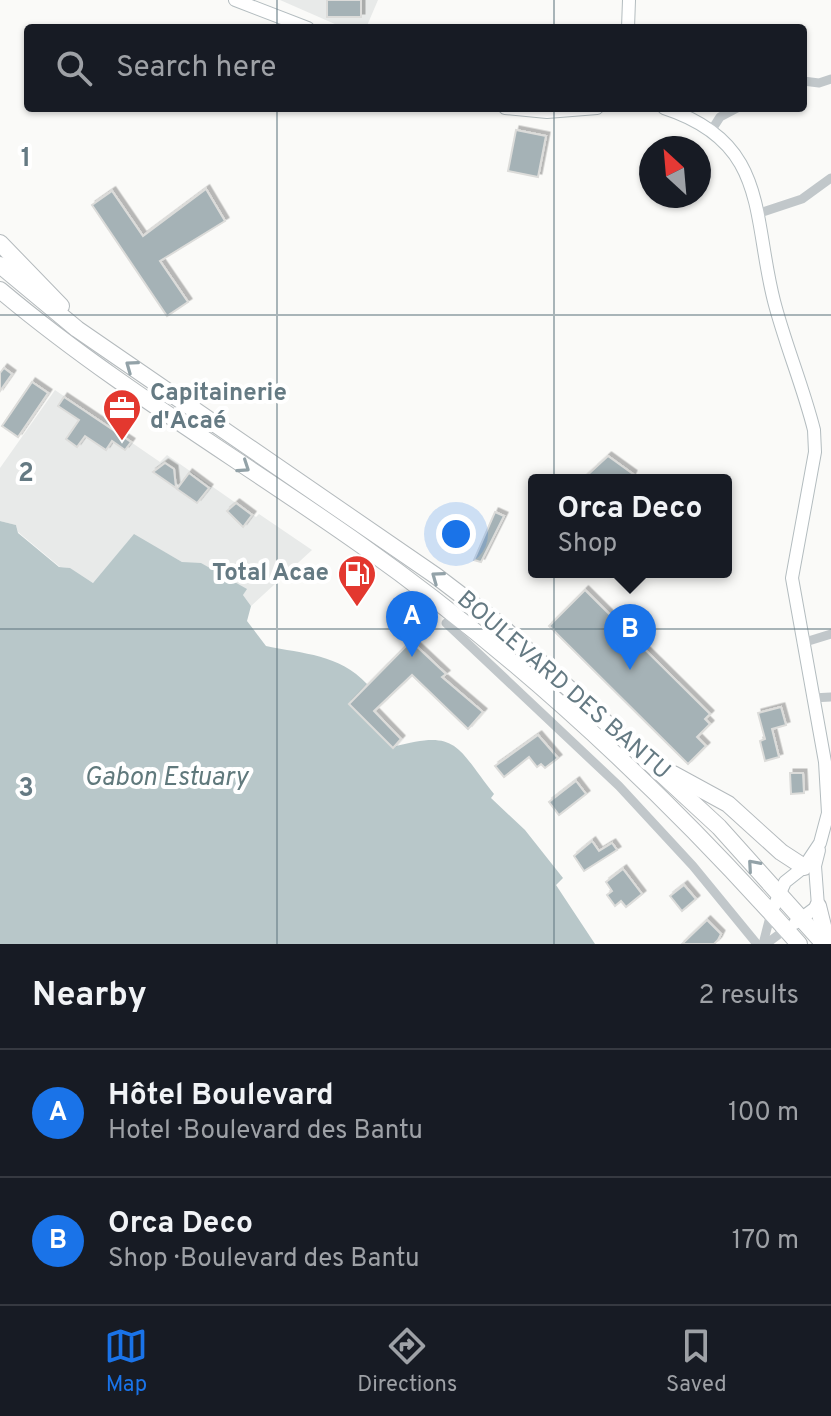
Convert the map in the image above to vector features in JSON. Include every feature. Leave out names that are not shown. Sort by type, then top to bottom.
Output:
[{"type":"highway","points":[[0,243],[96,342]]},
{"type":"highway","name":"BOULEVARD DES BANTU","points":[[0,265],[96,342],[436,576],[499,624],[654,763],[826,944]]},
{"type":"highway","name":"BOULEVARD DES BANTU","points":[[0,290],[100,368],[360,544],[486,640],[634,771],[799,944]]},
{"type":"highway","points":[[0,303],[89,365],[100,368]]},
{"type":"highway","points":[[654,763],[728,804],[781,852],[804,867]]},
{"type":"highway","points":[[818,906],[826,944]]},
{"type":"street","points":[[235,0],[298,24]]},
{"type":"street","points":[[628,24],[629,0]]},
{"type":"street","points":[[807,82],[819,83],[831,79]]},
{"type":"street","points":[[672,112],[711,131],[739,161],[760,213],[773,297],[814,430],[815,452],[792,564],[802,643],[827,780],[826,837],[815,866],[818,906],[762,944]]},
{"type":"street","points":[[711,131],[720,117],[729,112]]},
{"type":"street","points":[[760,213],[802,199],[831,178]]},
{"type":"street","points":[[446,623],[619,786],[762,944]]},
{"type":"street","points":[[802,643],[831,634]]},
{"type":"street","points":[[812,698],[831,697]]},
{"type":"street","points":[[762,944],[779,893],[790,876],[804,867],[826,837]]},
{"type":"shaded area","points":[[280,0],[378,0],[368,24],[335,24]]},
{"type":"shaded area","points":[[55,390],[160,462],[167,455],[256,517],[259,514],[312,550],[251,606],[243,595],[246,589],[182,562],[134,535],[93,583],[69,568],[60,567],[18,532],[16,525],[0,521],[0,468]]},
{"type":"water","name":"Gabon Estuary","points":[[0,521],[16,525],[18,533],[59,567],[70,568],[93,583],[134,534],[182,562],[201,563],[247,589],[243,595],[251,606],[247,621],[266,646],[333,661],[356,674],[367,684],[349,704],[393,747],[431,740],[444,741],[462,753],[494,794],[491,798],[525,830],[563,878],[556,885],[595,944],[0,944]]},
{"type":"building","points":[[327,0],[361,0],[361,17],[327,17]]},
{"type":"building","points":[[516,130],[546,136],[538,177],[508,171]]},
{"type":"building","points":[[206,189],[225,221],[160,261],[188,302],[167,316],[92,205],[112,191],[143,236]]},
{"type":"building","points":[[4,368],[12,374],[0,391],[0,373]]},
{"type":"building","points":[[32,382],[48,393],[18,437],[2,426]]},
{"type":"building","points":[[64,397],[131,442],[125,450],[112,441],[106,450],[85,436],[77,447],[66,439],[79,420],[58,406]]},
{"type":"building","points":[[608,456],[633,474],[588,474]]},
{"type":"building","points":[[165,463],[174,469],[176,488],[153,472]]},
{"type":"building","points":[[189,473],[209,488],[197,503],[177,489]]},
{"type":"building","points":[[236,503],[252,515],[243,527],[227,511]]},
{"type":"building","points":[[495,512],[504,516],[481,562],[474,560]]},
{"type":"building","points":[[585,590],[710,714],[705,719],[710,724],[697,737],[706,746],[688,764],[549,626]]},
{"type":"building","points":[[411,641],[446,674],[442,677],[483,712],[468,729],[412,675],[374,711],[401,739],[393,748],[349,704]]},
{"type":"building","points":[[781,707],[786,725],[772,729],[779,757],[765,761],[760,741],[765,739],[758,713]]},
{"type":"building","points":[[538,735],[558,758],[545,768],[541,764],[537,767],[529,757],[504,777],[495,766]]},
{"type":"building","points":[[790,773],[803,773],[804,793],[791,794]]},
{"type":"building","points":[[576,781],[586,794],[559,815],[549,802]]},
{"type":"building","points":[[592,841],[599,851],[612,843],[617,850],[584,871],[574,856]]},
{"type":"building","points":[[623,869],[642,894],[626,907],[621,901],[615,906],[607,895],[612,891],[606,882]]},
{"type":"building","points":[[684,885],[696,899],[682,911],[670,896]]},
{"type":"building","points":[[707,920],[721,934],[714,944],[682,944]]},
{"type":"place","name":"Capitainerie d'Acaé","points":[[122,442]]},
{"type":"place","name":"Total Acae","points":[[357,608]]},
{"type":"place","name":"Hôtel Boulevard","points":[[412,657]]},
{"type":"place","name":"Orca Deco","points":[[630,670]]}]
